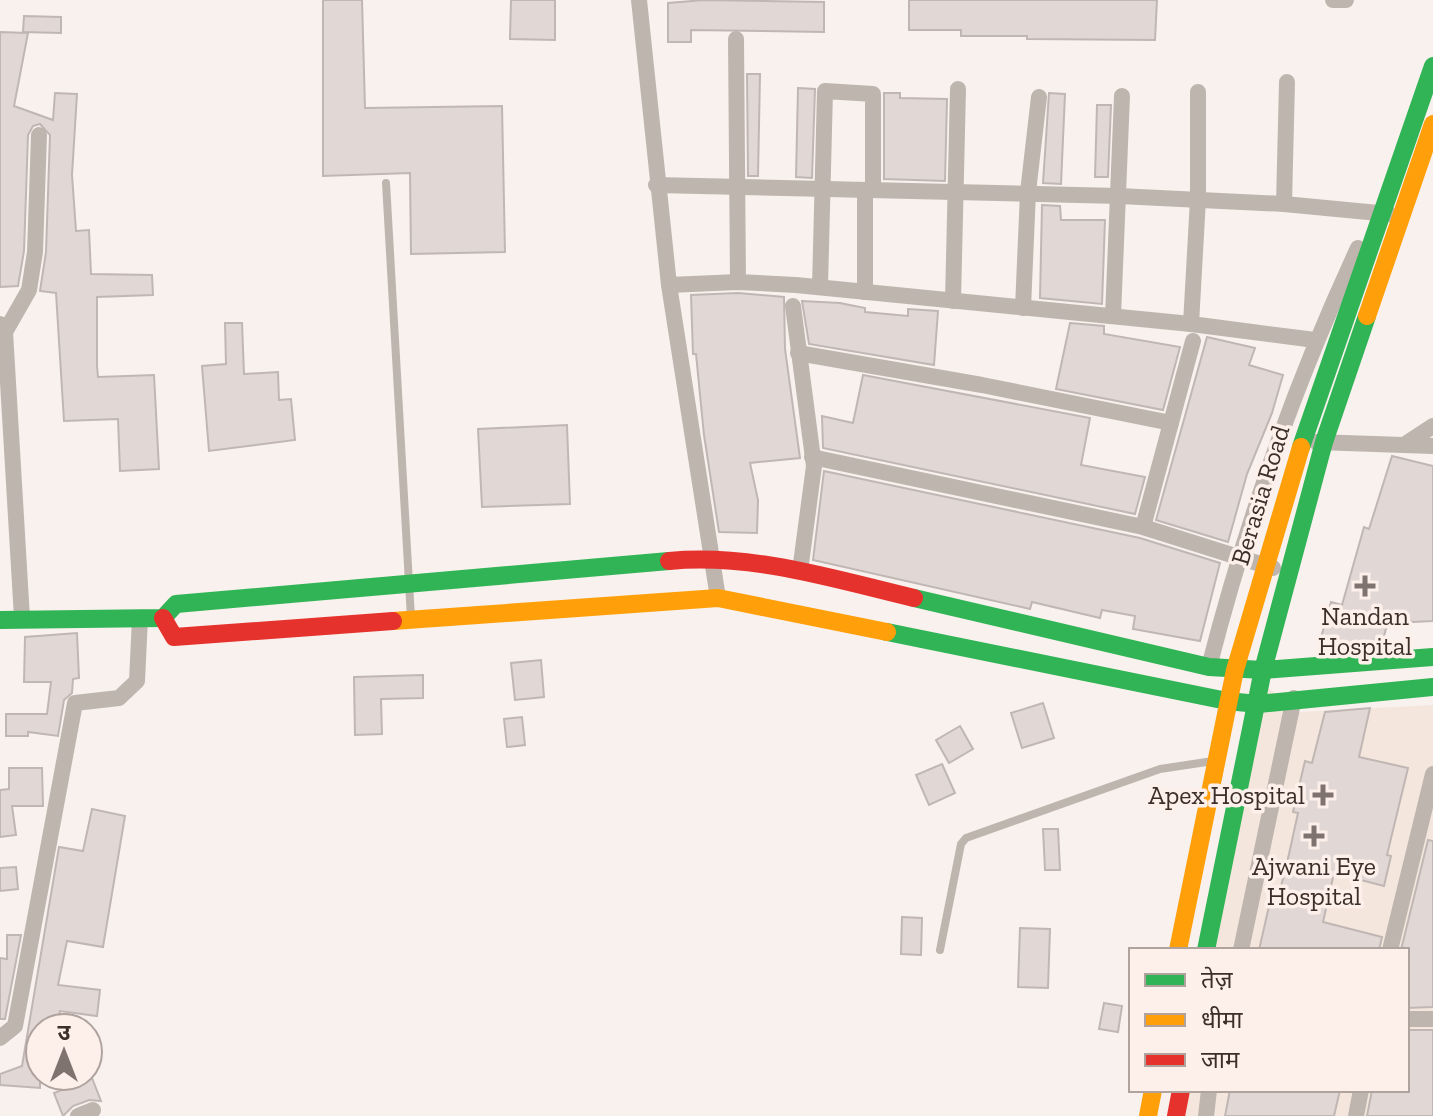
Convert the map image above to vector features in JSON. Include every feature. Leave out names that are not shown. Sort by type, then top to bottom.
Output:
[{"type":"street","points":[[639,0],[656,185],[669,285],[718,598]]},
{"type":"street","points":[[1333,0],[1346,0]]},
{"type":"street","points":[[736,39],[738,282]]},
{"type":"street","name":"Berasia Road","points":[[1206,948],[1263,670],[1386,214],[1433,66]]},
{"type":"street","points":[[1284,204],[1287,82]]},
{"type":"street","points":[[953,301],[953,191],[958,89]]},
{"type":"street","points":[[820,287],[825,91],[873,94],[865,292]]},
{"type":"street","points":[[1191,324],[1198,199],[1198,92]]},
{"type":"street","points":[[1113,316],[1122,96]]},
{"type":"street","points":[[1023,308],[1028,192],[1039,97]]},
{"type":"street","name":"Berasia Road","points":[[1178,948],[1227,701],[1303,441],[1386,214],[1433,124]]},
{"type":"street","points":[[22,618],[2,328],[29,290],[35,252],[39,135]]},
{"type":"street","points":[[656,185],[1028,192],[1284,204],[1386,214],[1315,340],[1237,557],[1209,667]]},
{"type":"street","points":[[669,285],[738,282],[820,287],[1191,324],[1315,340]]},
{"type":"street","points":[[793,306],[813,477],[800,571]]},
{"type":"street","points":[[1143,527],[1193,341]]},
{"type":"street","points":[[798,353],[982,385],[1171,423]]},
{"type":"street","points":[[1407,443],[1433,426]]},
{"type":"street","points":[[1303,441],[1433,446]]},
{"type":"street","points":[[812,457],[1143,527],[1289,573]]},
{"type":"street","points":[[0,620],[163,618],[176,604],[710,557],[800,571],[1209,667],[1263,670],[1433,657]]},
{"type":"street","points":[[163,618],[174,637],[718,598],[1227,701],[1258,704],[1294,698],[1433,687]]},
{"type":"street","points":[[0,1038],[15,1026],[75,703],[119,698],[137,681],[140,618]]},
{"type":"street","points":[[1241,948],[1294,698]]},
{"type":"street","points":[[1390,948],[1433,774]]},
{"type":"street","points":[[1409,1019],[1433,1019]]},
{"type":"street","points":[[1148,1116],[1153,1092]]},
{"type":"street","points":[[1176,1116],[1181,1092]]},
{"type":"street","points":[[1206,1116],[1209,1092]]},
{"type":"street","points":[[1356,1116],[1361,1092]]},
{"type":"lane","points":[[386,183],[411,619]]},
{"type":"lane","points":[[940,950],[961,844],[966,838],[1160,769],[1215,761]]},
{"type":"shaded area","points":[[1252,675],[1299,712],[1433,705],[1433,1116],[1184,1116],[1188,1092],[1409,1092],[1409,948],[1210,948]]},
{"type":"building","points":[[323,0],[362,0],[365,108],[502,106],[505,252],[411,254],[410,173],[323,176]]},
{"type":"building","points":[[511,0],[555,0],[555,40],[510,39]]},
{"type":"building","points":[[704,0],[824,2],[824,32],[691,30],[691,42],[668,42],[668,3]]},
{"type":"building","points":[[909,0],[1157,0],[1155,40],[1027,39],[1027,36],[961,36],[961,30],[909,30]]},
{"type":"building","points":[[24,16],[61,17],[61,33],[23,32]]},
{"type":"building","points":[[0,32],[28,33],[14,106],[53,120],[55,93],[77,94],[72,175],[76,231],[89,230],[91,274],[152,275],[153,295],[97,297],[97,366],[98,377],[154,375],[159,469],[120,471],[118,419],[64,421],[56,293],[40,291],[46,252],[50,135],[40,124],[33,126],[28,135],[24,251],[18,286],[0,287]]},
{"type":"building","points":[[747,74],[760,74],[758,176],[748,176]]},
{"type":"building","points":[[798,88],[815,89],[812,178],[796,177]]},
{"type":"building","points":[[884,93],[900,93],[900,98],[947,99],[945,181],[884,179]]},
{"type":"building","points":[[1049,93],[1065,94],[1061,184],[1043,183]]},
{"type":"building","points":[[1097,105],[1111,105],[1108,177],[1095,177]]},
{"type":"building","points":[[1042,205],[1060,206],[1061,220],[1105,220],[1102,304],[1040,298]]},
{"type":"building","points":[[738,293],[784,297],[785,349],[800,458],[750,463],[758,500],[757,533],[719,532],[704,435],[696,354],[693,354],[691,295]]},
{"type":"building","points":[[802,301],[840,303],[865,308],[865,312],[908,316],[908,309],[938,311],[934,365],[809,344]]},
{"type":"building","points":[[225,323],[242,323],[244,374],[278,372],[279,400],[291,399],[295,440],[209,451],[202,366],[226,364]]},
{"type":"building","points":[[1070,323],[1104,326],[1104,334],[1180,347],[1163,410],[1056,389]]},
{"type":"building","points":[[1207,337],[1255,348],[1249,365],[1283,375],[1272,413],[1247,474],[1228,542],[1156,520]]},
{"type":"building","points":[[863,375],[1090,418],[1081,465],[1145,477],[1135,514],[823,448],[822,416],[853,423]]},
{"type":"building","points":[[567,425],[570,504],[482,507],[478,429]]},
{"type":"building","points":[[1392,456],[1433,466],[1433,621],[1413,622],[1390,614],[1381,647],[1348,649],[1320,641],[1331,602],[1342,605],[1364,527],[1369,529]]},
{"type":"building","points":[[824,471],[1140,538],[1220,563],[1200,641],[1133,629],[1135,616],[1102,610],[1100,618],[1032,602],[1030,609],[813,560]]},
{"type":"building","points":[[77,633],[79,678],[73,679],[72,693],[64,700],[58,736],[28,732],[28,736],[6,736],[6,714],[47,714],[51,682],[24,682],[25,637]]},
{"type":"building","points":[[541,660],[544,697],[515,700],[511,663]]},
{"type":"building","points":[[423,675],[423,698],[381,699],[382,734],[355,735],[354,677]]},
{"type":"building","points":[[1043,703],[1054,738],[1022,748],[1011,713]]},
{"type":"building","points":[[1370,708],[1359,757],[1408,768],[1387,855],[1391,856],[1384,886],[1334,873],[1323,922],[1382,937],[1379,948],[1259,948],[1269,906],[1276,907],[1289,854],[1298,813],[1293,812],[1305,761],[1312,763],[1325,712]]},
{"type":"building","points":[[522,717],[525,745],[507,747],[504,719]]},
{"type":"building","points":[[960,726],[973,749],[949,763],[936,740]]},
{"type":"building","points":[[942,764],[955,793],[929,805],[916,775]]},
{"type":"building","points":[[9,768],[42,768],[43,806],[12,806],[16,835],[0,837],[0,790],[9,789]]},
{"type":"building","points":[[92,809],[125,816],[103,947],[67,941],[58,985],[100,990],[97,1012],[31,1012],[59,847],[83,851]]},
{"type":"building","points":[[1043,829],[1058,829],[1060,870],[1045,870]]},
{"type":"building","points":[[1428,840],[1433,841],[1433,1007],[1409,1008],[1409,948],[1401,948]]},
{"type":"building","points":[[16,867],[18,889],[0,891],[0,868]]},
{"type":"building","points":[[902,917],[922,918],[921,955],[901,954]]},
{"type":"building","points":[[1020,928],[1050,929],[1048,988],[1018,987]]},
{"type":"building","points":[[7,935],[21,935],[5,1019],[0,1019],[0,958],[7,959]]},
{"type":"building","points":[[1104,1003],[1122,1006],[1118,1032],[1099,1029]]},
{"type":"building","points":[[1409,1030],[1433,1030],[1433,1116],[1367,1116],[1372,1092],[1409,1092]]},
{"type":"building","points":[[24,1054],[24,1087],[0,1085],[0,1074],[22,1066]]},
{"type":"building","points":[[97,1092],[101,1101],[89,1100],[73,1106],[63,1116],[54,1093]]},
{"type":"building","points":[[1230,1092],[1340,1092],[1334,1116],[1225,1116]]},
{"type":"traffic: fast","points":[[1301,447],[1433,66]]},
{"type":"traffic: fast","points":[[1206,948],[1263,670],[1324,442],[1367,316]]},
{"type":"traffic: fast","points":[[0,620],[163,618],[176,604],[669,561]]},
{"type":"traffic: fast","points":[[914,598],[1209,667],[1263,670],[1433,657]]},
{"type":"traffic: fast","points":[[887,632],[1227,701],[1258,704],[1433,687]]},
{"type":"traffic: slow","points":[[1367,316],[1433,124]]},
{"type":"traffic: slow","points":[[1178,948],[1235,670],[1301,447]]},
{"type":"traffic: slow","points":[[393,621],[718,598],[887,632]]},
{"type":"traffic: slow","points":[[1148,1116],[1153,1092]]},
{"type":"traffic: jam","points":[[669,561],[762,564],[914,598]]},
{"type":"traffic: jam","points":[[163,618],[174,637],[393,621]]},
{"type":"traffic: jam","points":[[1176,1116],[1181,1092]]},
{"type":"place","name":"Nandan Hospital","points":[[1365,586]]},
{"type":"place","name":"Apex Hospital","points":[[1323,795]]},
{"type":"place","name":"Ajwani Eye Hospital","points":[[1314,836]]}]
